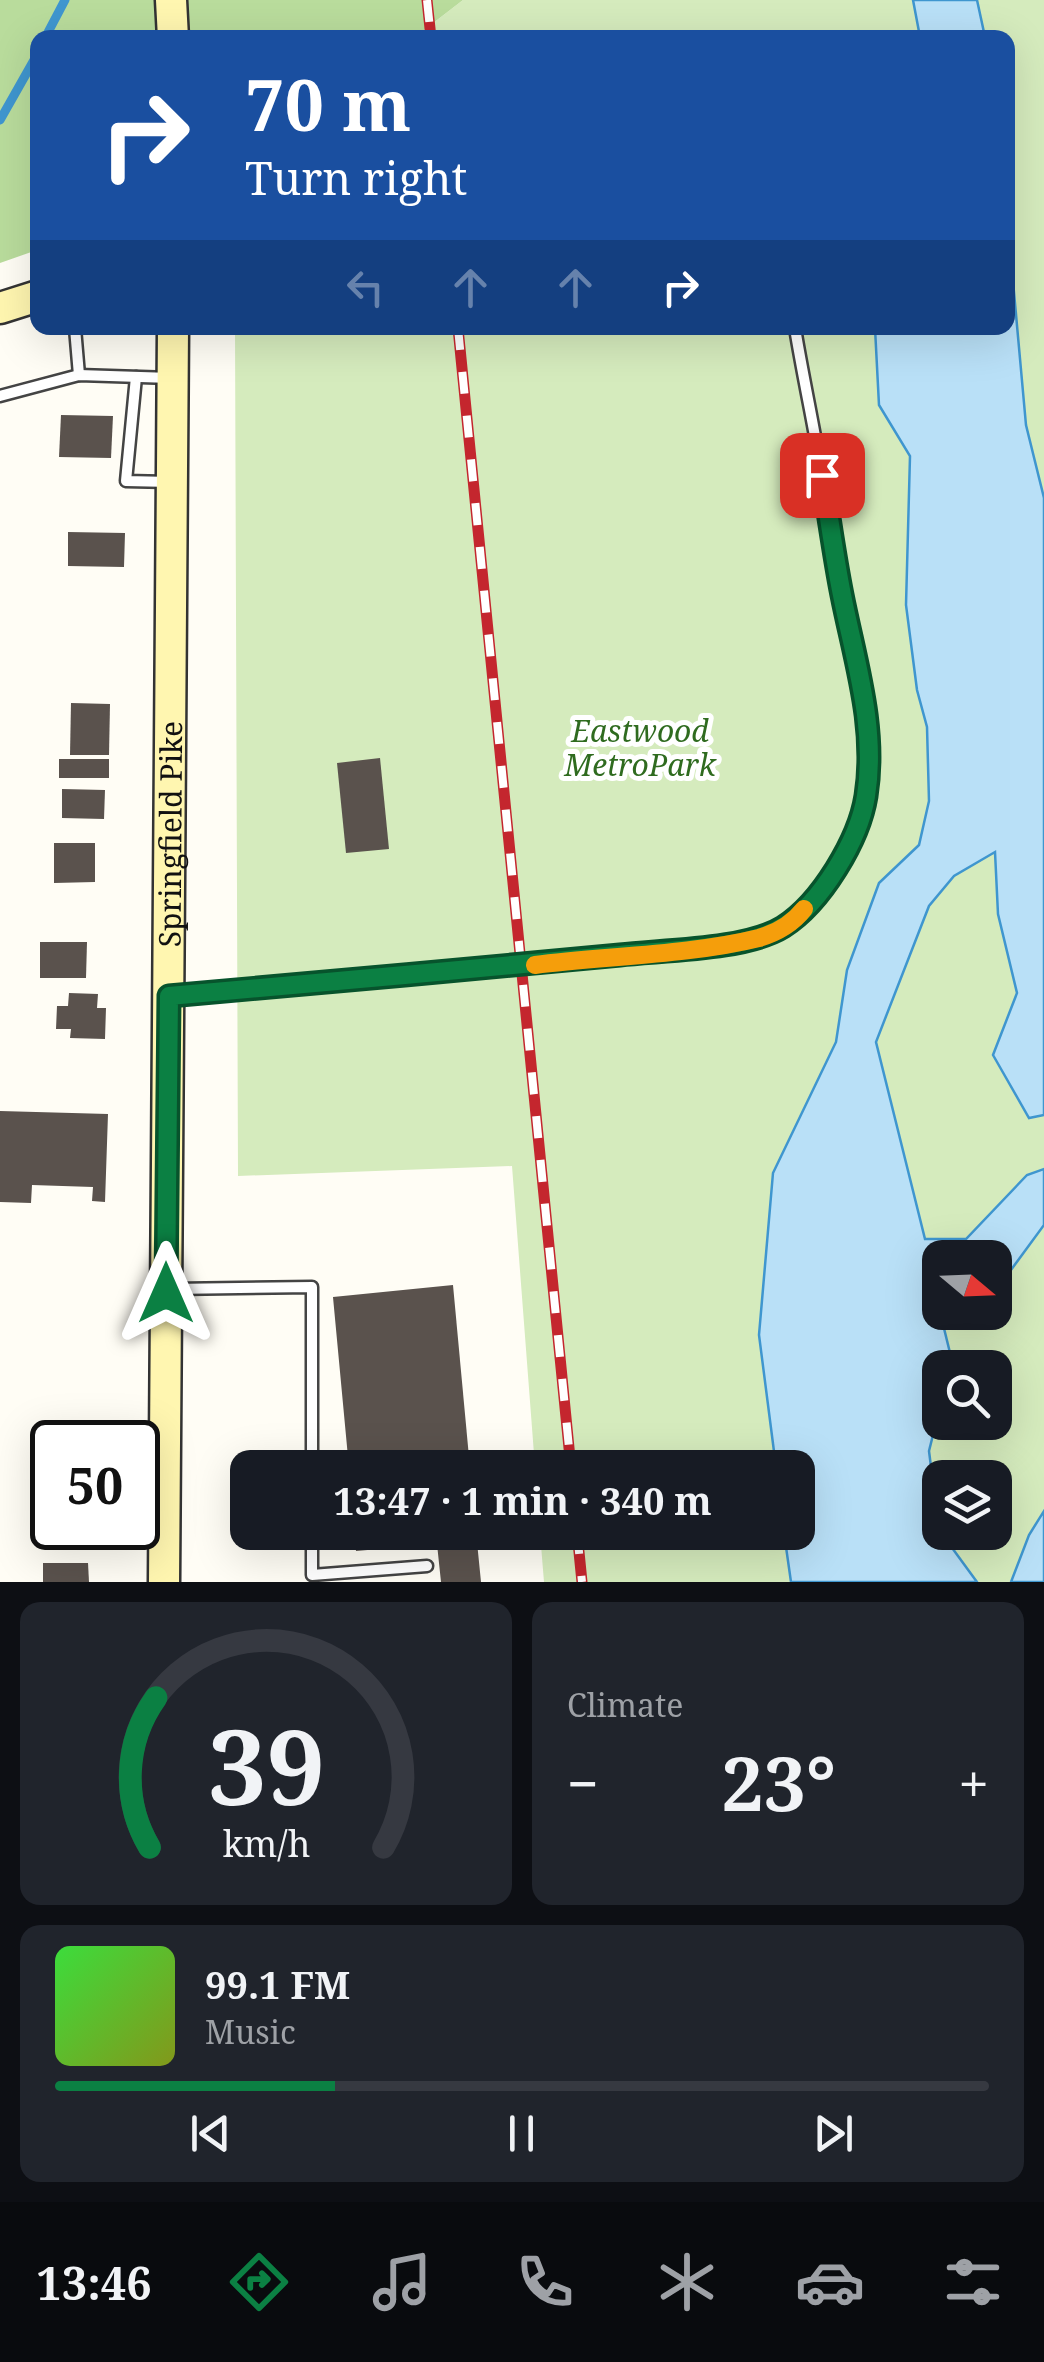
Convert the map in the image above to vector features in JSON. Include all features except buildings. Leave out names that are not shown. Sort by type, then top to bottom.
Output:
[{"type":"main road","points":[[171,0],[173,30]]},
{"type":"main road","points":[[0,308],[30,299]]},
{"type":"main road","name":"Springfield Pike","points":[[164,1582],[173,335]]},
{"type":"lane","points":[[76,335],[79,375]]},
{"type":"lane","points":[[169,996],[683,950],[760,938],[799,916],[830,878],[849,845],[865,801],[870,765],[863,686],[842,598],[797,335]]},
{"type":"lane","points":[[0,396],[79,375],[173,378]]},
{"type":"lane","points":[[136,377],[126,481],[172,482]]},
{"type":"lane","points":[[166,1289],[312,1287],[312,1450]]},
{"type":"lane","points":[[312,1550],[312,1574],[428,1566]]},
{"type":"green space","points":[[0,0],[463,0],[424,30],[30,30],[30,252],[0,263]]},
{"type":"green space","name":"Eastwood MetroPark","points":[[463,0],[1044,0],[1044,1582],[544,1582],[541,1550],[815,1550],[815,1450],[534,1450],[512,1166],[238,1176],[235,335],[1015,335],[1015,30],[424,30]]},
{"type":"water","points":[[913,0],[977,0],[983,30],[919,30]]},
{"type":"water","points":[[1015,303],[1026,425],[1044,498],[1044,1115],[1029,1118],[993,1055],[1017,993],[998,914],[995,852],[954,876],[929,906],[876,1042],[925,1239],[966,1239],[1027,1175],[1044,1169],[1044,1225],[1012,1269],[1012,1240],[922,1240],[922,1330],[944,1330],[949,1350],[922,1350],[922,1440],[932,1440],[930,1460],[922,1460],[922,1550],[954,1550],[977,1582],[791,1582],[786,1550],[815,1550],[815,1450],[774,1450],[759,1335],[773,1173],[836,1042],[847,970],[879,883],[919,845],[929,801],[927,727],[917,690],[906,605],[910,456],[879,405],[875,335],[1015,335]]},
{"type":"water","points":[[1044,1511],[1044,1582],[1011,1582],[1029,1535]]},
{"type":"waterway","points":[[49,30],[65,0]]},
{"type":"waterway","points":[[0,120],[30,67]]},
{"type":"railway","points":[[427,0],[430,30]]},
{"type":"railway","points":[[459,335],[569,1450]]},
{"type":"railway","points":[[579,1550],[582,1582]]},
{"type":"slow traffic","points":[[535,965],[760,938],[781,929],[804,909]]},
{"type":"route","points":[[166,1293],[169,996],[508,968],[760,938],[799,916],[830,878],[849,845],[865,801],[870,765],[863,686],[842,598],[822,475]]}]
